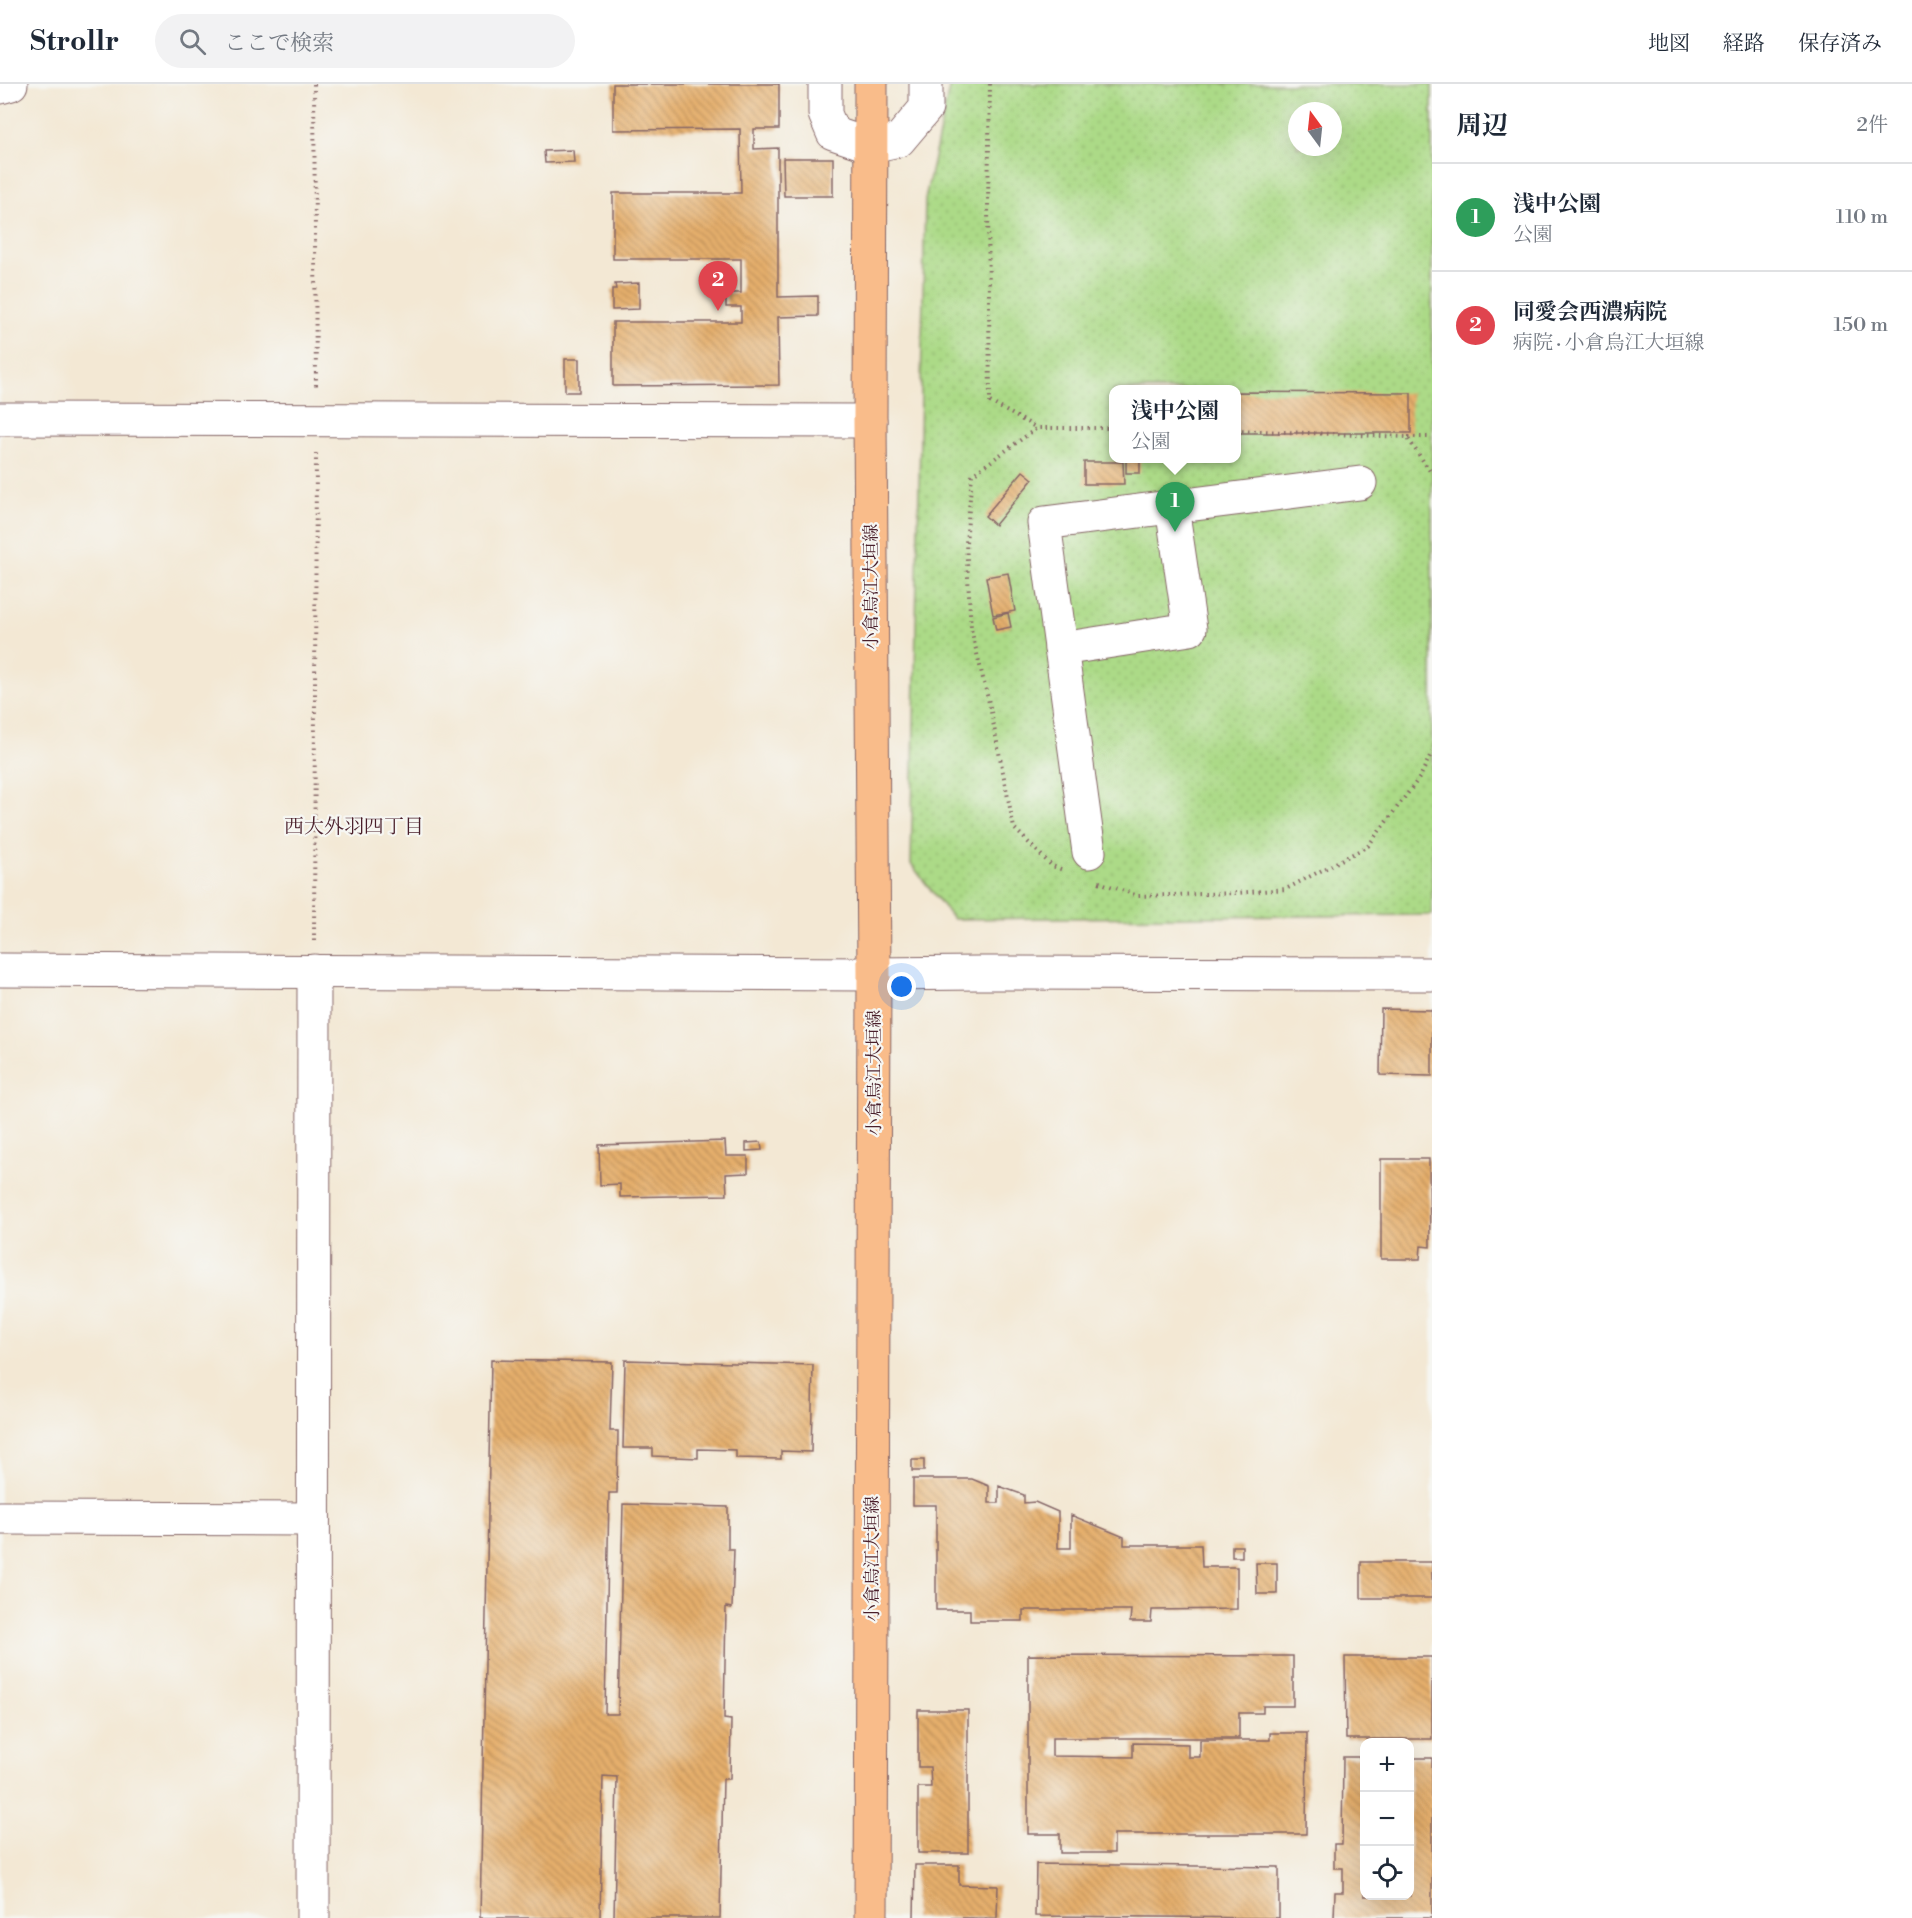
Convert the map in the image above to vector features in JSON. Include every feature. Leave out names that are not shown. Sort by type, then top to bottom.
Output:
[{"type":"main road","name":"小倉烏江大垣線","points":[[871,84],[870,422],[874,974],[871,1918]]},
{"type":"street","points":[[0,87],[11,84]]},
{"type":"street","points":[[825,84],[825,114],[833,133],[871,146],[899,140],[926,108],[926,84]]},
{"type":"street","points":[[0,419],[870,422]]},
{"type":"street","points":[[1089,852],[1044,523],[1360,483]]},
{"type":"street","points":[[1061,649],[1190,629],[1172,507]]},
{"type":"street","points":[[0,970],[1432,974]]},
{"type":"street","points":[[313,1918],[314,971]]},
{"type":"street","points":[[0,1518],[313,1519]]},
{"type":"path","points":[[314,84],[316,420],[314,971]]},
{"type":"path","points":[[990,84],[988,215],[990,402],[1037,428]]},
{"type":"path","points":[[1241,430],[1432,437]]},
{"type":"path","points":[[1407,437],[1432,474]]},
{"type":"path","points":[[1286,889],[1368,846],[1420,777],[1432,752]]},
{"type":"green space","points":[[950,84],[1432,84],[1432,915],[953,919],[911,864],[925,199]]},
{"type":"building","points":[[613,84],[779,84],[779,129],[754,129],[754,149],[778,148],[778,297],[818,296],[818,316],[778,317],[779,385],[613,386],[613,322],[741,322],[741,307],[726,307],[726,293],[741,293],[741,259],[613,259],[613,193],[741,193],[740,129],[613,130]]},
{"type":"building","points":[[573,150],[574,162],[545,163],[544,151]]},
{"type":"building","points":[[783,158],[833,158],[833,196],[784,196]]},
{"type":"building","points":[[639,283],[639,309],[612,310],[612,289],[616,289],[615,284]]},
{"type":"building","points":[[565,359],[579,359],[579,392],[565,392]]},
{"type":"building","points":[[1241,392],[1411,393],[1411,433],[1241,433]]},
{"type":"building","points":[[1084,462],[1123,463],[1124,484],[1084,484]]},
{"type":"building","points":[[1126,463],[1140,463],[1140,473],[1126,473]]},
{"type":"building","points":[[1023,471],[1033,479],[995,525],[985,516]]},
{"type":"building","points":[[1008,573],[1015,611],[993,615],[986,577]]},
{"type":"building","points":[[1008,613],[1011,627],[996,630],[993,617]]},
{"type":"building","points":[[1381,1009],[1432,1010],[1432,1076],[1380,1075]]},
{"type":"building","points":[[725,1141],[726,1156],[748,1156],[748,1173],[726,1174],[727,1195],[620,1197],[620,1184],[600,1185],[599,1145]]},
{"type":"building","points":[[761,1142],[762,1150],[746,1151],[746,1143]]},
{"type":"building","points":[[1381,1159],[1429,1159],[1430,1247],[1421,1246],[1420,1259],[1381,1259]]},
{"type":"building","points":[[491,1360],[612,1362],[610,1431],[618,1431],[617,1493],[609,1493],[605,1714],[618,1714],[623,1504],[728,1507],[728,1549],[734,1549],[732,1608],[726,1607],[724,1719],[731,1720],[730,1779],[723,1779],[720,1918],[614,1918],[617,1777],[603,1776],[600,1918],[480,1918]]},
{"type":"building","points":[[625,1360],[813,1365],[811,1452],[781,1451],[781,1459],[736,1458],[736,1450],[698,1449],[698,1458],[653,1456],[653,1448],[623,1448]]},
{"type":"building","points":[[912,1460],[924,1460],[924,1471],[912,1471]]},
{"type":"building","points":[[913,1479],[972,1479],[989,1486],[989,1503],[999,1503],[999,1486],[1024,1495],[1024,1503],[1035,1502],[1058,1512],[1058,1548],[1071,1548],[1071,1515],[1124,1537],[1124,1545],[1201,1545],[1202,1567],[1237,1567],[1237,1609],[1152,1610],[1151,1622],[1130,1622],[1131,1610],[1023,1610],[1023,1621],[970,1621],[970,1610],[936,1610],[936,1505],[913,1505]]},
{"type":"building","points":[[1232,1546],[1242,1546],[1242,1557],[1232,1557]]},
{"type":"building","points":[[1361,1562],[1432,1562],[1432,1598],[1361,1598]]},
{"type":"building","points":[[1256,1563],[1277,1563],[1277,1594],[1257,1594]]},
{"type":"building","points":[[1028,1655],[1293,1656],[1293,1706],[1263,1706],[1263,1713],[1239,1713],[1239,1738],[1052,1738],[1052,1756],[1133,1757],[1133,1743],[1188,1744],[1188,1757],[1200,1757],[1200,1740],[1270,1740],[1270,1733],[1307,1733],[1306,1834],[1114,1834],[1114,1853],[1060,1853],[1060,1834],[1028,1834]]},
{"type":"building","points":[[1345,1657],[1432,1657],[1432,1739],[1346,1739]]},
{"type":"building","points":[[918,1710],[968,1710],[968,1853],[918,1853],[918,1787],[931,1787],[930,1767],[918,1767]]},
{"type":"building","points":[[1343,1757],[1360,1757],[1360,1900],[1414,1900],[1414,1758],[1432,1758],[1432,1918],[1334,1918],[1335,1892],[1343,1892],[1343,1868],[1334,1868],[1334,1844],[1342,1844]]},
{"type":"building","points":[[1036,1864],[1279,1867],[1279,1918],[1035,1916]]},
{"type":"building","points":[[915,1865],[959,1865],[959,1885],[998,1886],[997,1918],[914,1918]]},
{"type":"place","name":"同愛会西濃病院","points":[[718,311]]},
{"type":"place","name":"浅中公園","points":[[1175,532]]},
{"type":"district","name":"西大外羽四丁目","points":[[354,826]]}]
